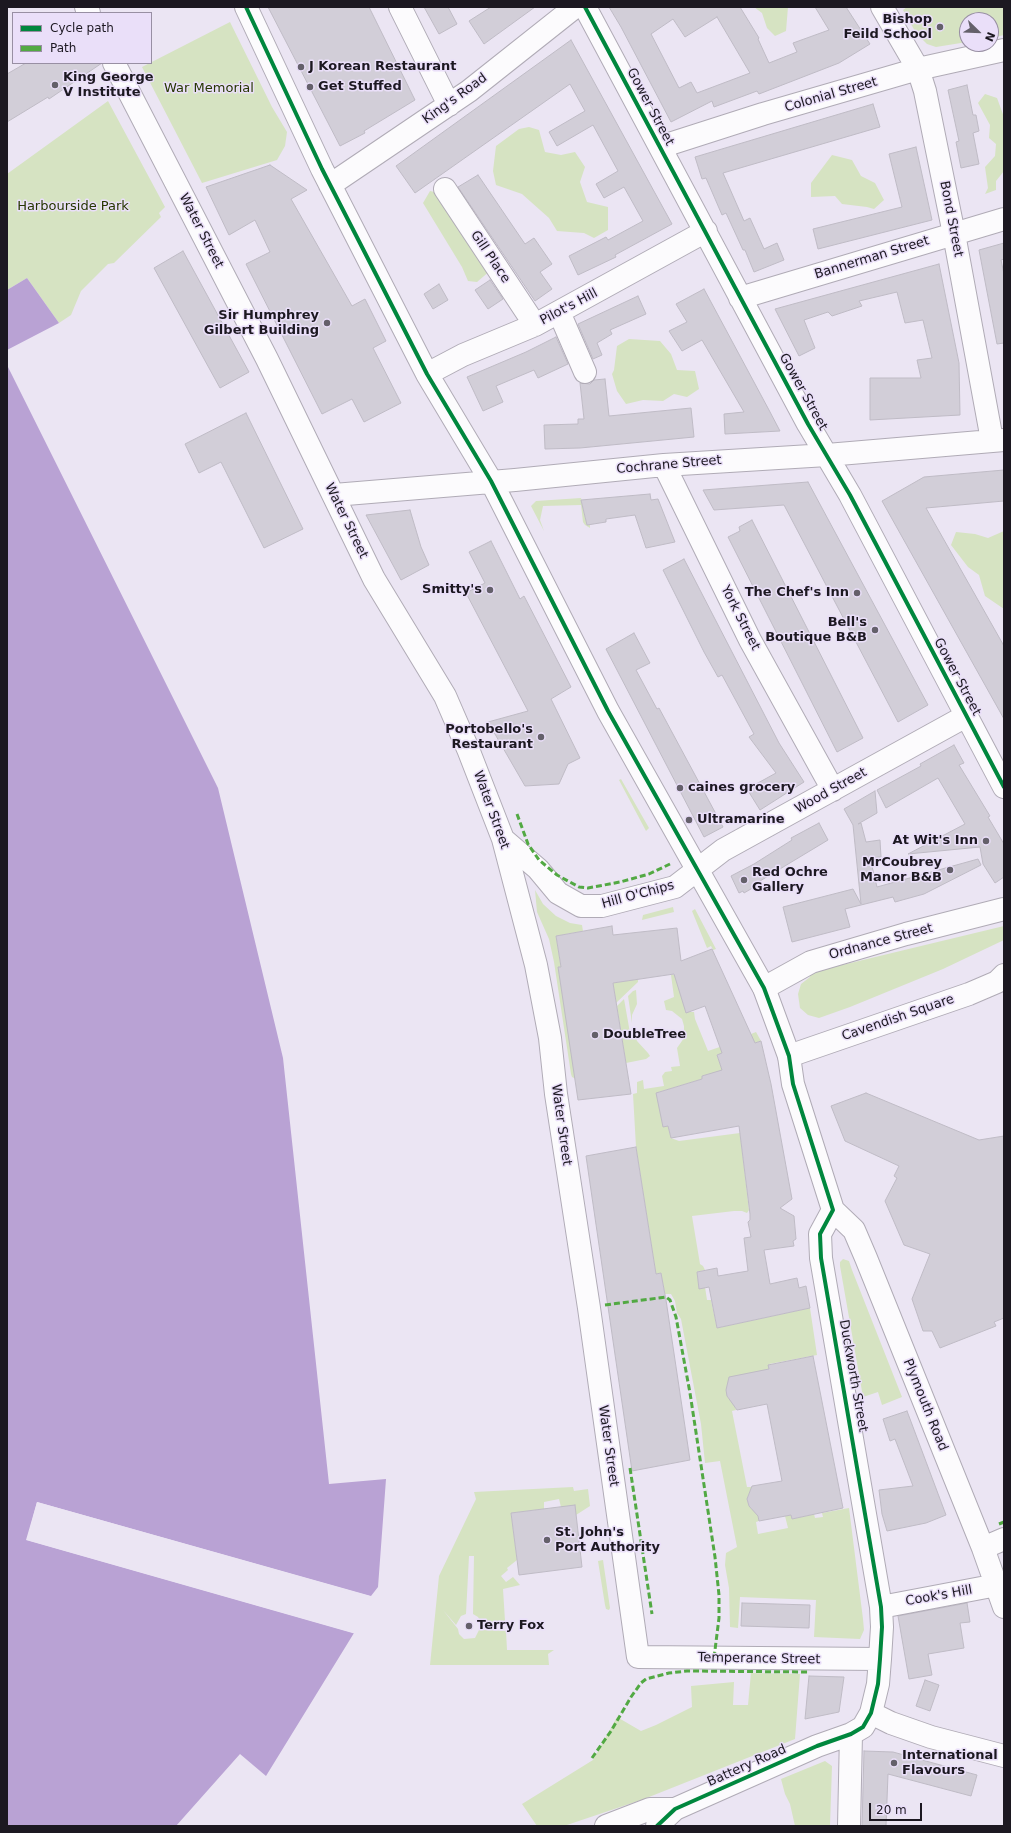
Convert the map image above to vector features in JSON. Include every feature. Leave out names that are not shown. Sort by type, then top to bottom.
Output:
[{"type":"street","points":[[246,7],[330,185],[427,374],[491,481],[608,711],[764,988],[789,1056],[794,1084],[833,1210]]},
{"type":"street","points":[[400,7],[449,105]]},
{"type":"street","name":"King's Road","points":[[330,185],[449,105],[575,7]]},
{"type":"street","name":"Gower Street","points":[[585,7],[808,424],[853,501],[1004,787]]},
{"type":"street","name":"Bond Street","points":[[882,7],[918,69],[925,91],[998,440]]},
{"type":"street","name":"Colonial Street","points":[[660,147],[763,114],[918,69],[1004,50]]},
{"type":"street","name":"Water Street","points":[[115,64],[267,359],[374,579],[445,696],[503,839],[536,965],[550,1038],[557,1102],[589,1308],[638,1657]]},
{"type":"street","name":"Gill Place","points":[[445,189],[535,325]]},
{"type":"street","name":"Bannerman Street","points":[[740,298],[1004,219]]},
{"type":"street","name":"Pilot's Hill","points":[[427,374],[463,356],[535,325],[706,231]]},
{"type":"street","points":[[559,312],[585,372]]},
{"type":"street","name":"Cochrane Street","points":[[334,495],[664,465],[827,455],[998,440]]},
{"type":"street","name":"York Street","points":[[664,465],[750,640],[833,790]]},
{"type":"street","name":"Wood Street","points":[[698,869],[723,850],[966,716]]},
{"type":"street","name":"Hill O'Chips","points":[[503,839],[538,869],[558,893],[581,906],[602,906],[675,887],[698,869]]},
{"type":"street","name":"Ordnance Street","points":[[764,988],[811,962],[906,934],[1004,909]]},
{"type":"street","name":"Cavendish Square","points":[[789,1056],[808,1048],[969,994],[1002,980]]},
{"type":"street","name":"Plymouth Road","points":[[833,1210],[854,1230],[984,1548],[1004,1607]]},
{"type":"street","name":"Duckworth Street","points":[[833,1210],[820,1234],[821,1258],[881,1607],[882,1627],[878,1684],[871,1713],[863,1726],[851,1734]]},
{"type":"street","points":[[984,1548],[1004,1539]]},
{"type":"street","name":"Cook's Hill","points":[[881,1607],[997,1586]]},
{"type":"street","name":"Temperance Street","points":[[638,1657],[880,1659]]},
{"type":"street","points":[[871,1713],[891,1723],[931,1737],[1004,1756]]},
{"type":"street","points":[[849,1826],[851,1734]]},
{"type":"street","name":"Battery Road","points":[[657,1826],[674,1809],[817,1746],[851,1734]]},
{"type":"street","points":[[606,1826],[650,1809],[674,1809]]},
{"type":"green space","points":[[754,7],[788,7],[786,31],[775,36],[767,28],[762,13]]},
{"type":"green space","name":"Bishop Feild School","points":[[907,7],[1004,7],[1004,35],[999,36],[999,12],[959,12],[959,43],[936,47],[927,44],[916,33],[903,10]]},
{"type":"green space","name":"War Memorial","points":[[230,22],[272,107],[287,132],[285,146],[277,160],[202,183],[142,67],[152,64],[152,62]]},
{"type":"green space","points":[[985,94],[997,98],[1004,117],[1004,171],[996,181],[996,190],[985,194],[988,188],[985,167],[995,156],[996,144],[989,138],[990,125],[978,103]]},
{"type":"green space","name":"Harbourside Park","points":[[108,101],[165,207],[159,213],[161,217],[114,263],[108,264],[81,291],[71,315],[59,323],[27,278],[7,290],[7,174]]},
{"type":"green space","points":[[529,127],[539,130],[545,152],[561,155],[575,152],[585,167],[580,182],[587,202],[608,207],[608,230],[594,238],[584,233],[557,231],[549,218],[522,194],[496,185],[493,171],[496,146],[519,129]]},
{"type":"green space","points":[[832,155],[852,160],[861,176],[875,183],[884,200],[874,209],[842,204],[835,196],[811,197],[811,183]]},
{"type":"green space","points":[[430,191],[439,193],[491,270],[477,282],[468,281],[462,267],[423,203]]},
{"type":"green space","points":[[629,339],[660,341],[671,354],[677,370],[695,371],[699,389],[687,397],[674,394],[663,401],[643,400],[626,404],[617,391],[612,374],[614,370],[617,346]]},
{"type":"green space","points":[[581,498],[587,525],[590,525],[590,528],[583,522],[581,505],[543,506],[540,520],[544,531],[531,506],[536,501]]},
{"type":"green space","points":[[1004,531],[1004,609],[985,596],[979,575],[968,567],[951,545],[956,532],[975,534],[988,538]]},
{"type":"green space","points":[[621,779],[649,828],[646,831],[619,780]]},
{"type":"green space","points":[[535,890],[543,904],[556,916],[570,923],[582,925],[583,931],[556,936],[561,967],[559,967],[576,1079],[572,1077],[571,1074],[554,962],[549,939],[537,912]]},
{"type":"green space","points":[[673,907],[674,912],[642,920],[643,915]]},
{"type":"green space","points":[[695,909],[716,949],[713,950],[711,946],[707,948],[692,911]]},
{"type":"green space","points":[[1004,926],[1004,940],[943,969],[850,1007],[819,1018],[808,1015],[800,1008],[798,994],[801,984],[810,977],[809,973]]},
{"type":"green space","points":[[683,974],[686,1012],[694,1012],[695,1019],[708,1051],[752,1036],[751,1034],[756,1032],[761,1041],[717,1055],[723,1072],[702,1076],[702,1079],[659,1092],[671,1138],[679,1141],[740,1133],[749,1210],[747,1213],[742,1211],[734,1211],[692,1216],[700,1264],[705,1270],[697,1272],[699,1288],[705,1287],[707,1300],[711,1300],[717,1328],[810,1308],[817,1355],[769,1364],[769,1369],[727,1385],[727,1396],[730,1400],[734,1399],[736,1410],[732,1411],[747,1487],[752,1487],[747,1499],[749,1506],[752,1509],[757,1509],[759,1521],[756,1522],[758,1534],[788,1528],[785,1516],[791,1515],[792,1519],[814,1514],[815,1518],[823,1517],[822,1513],[849,1508],[864,1630],[860,1639],[814,1637],[816,1600],[740,1597],[738,1628],[730,1627],[729,1588],[725,1565],[726,1553],[737,1547],[720,1461],[705,1463],[701,1424],[681,1319],[677,1313],[675,1301],[671,1294],[665,1294],[661,1273],[656,1274],[636,1147],[633,1094],[637,1093],[637,1082],[643,1080],[644,1089],[664,1086],[662,1076],[665,1072],[672,1071],[671,1067],[680,1066],[677,1048],[684,1038],[684,1026],[682,1019],[672,1011],[666,1010],[664,1001],[674,997],[671,975]]},
{"type":"green space","points":[[638,979],[638,982],[616,1003],[613,983]]},
{"type":"green space","points":[[636,990],[637,1004],[632,1015],[632,1023],[628,996]]},
{"type":"green space","points":[[624,999],[630,1033],[634,1033],[637,1041],[650,1056],[646,1059],[626,1063],[617,1006]]},
{"type":"green space","points":[[843,1259],[849,1261],[902,1397],[882,1405],[878,1392],[863,1397],[840,1266],[840,1262]]},
{"type":"green space","points":[[573,1487],[574,1491],[588,1489],[590,1506],[576,1515],[561,1507],[559,1499],[544,1502],[544,1509],[511,1513],[517,1560],[507,1568],[508,1570],[501,1576],[506,1582],[513,1577],[520,1585],[503,1589],[505,1621],[482,1624],[478,1617],[473,1614],[474,1556],[469,1556],[466,1614],[461,1616],[456,1625],[443,1610],[464,1639],[475,1638],[479,1630],[506,1631],[507,1650],[554,1650],[548,1654],[549,1665],[430,1665],[439,1576],[476,1499],[474,1492]]},
{"type":"green space","points":[[603,1560],[610,1608],[609,1610],[606,1609],[605,1605],[598,1561]]},
{"type":"green space","points":[[751,1673],[800,1674],[795,1739],[644,1799],[564,1826],[537,1826],[522,1804],[593,1760],[617,1717],[641,1731],[692,1707],[691,1686],[734,1682],[733,1705],[748,1705]]},
{"type":"green space","points":[[825,1761],[832,1766],[830,1826],[795,1826],[790,1804],[785,1794],[781,1779]]},
{"type":"shaded area","points":[[27,278],[59,323],[7,350],[7,290]]},
{"type":"shaded area","points":[[7,365],[218,788],[283,1058],[329,1484],[386,1479],[378,1587],[371,1596],[37,1502],[27,1540],[354,1633],[266,1776],[240,1754],[176,1826],[7,1826]]},
{"type":"pier","points":[[37,1502],[373,1597],[370,1598],[38,1505],[29,1539],[354,1632],[356,1634],[26,1540]]},
{"type":"building","points":[[268,7],[369,7],[415,100],[364,131],[365,133],[340,146]]},
{"type":"building","points":[[424,7],[448,7],[457,24],[439,34]]},
{"type":"building","points":[[491,7],[535,7],[484,44],[469,21]]},
{"type":"building","points":[[609,7],[740,7],[759,38],[758,39],[769,63],[797,52],[793,43],[829,30],[815,7],[846,7],[870,44],[839,63],[759,94],[757,91],[714,107],[712,101],[671,122]],"holes":[[[717,17],[750,73],[697,93],[691,82],[679,88],[651,34],[673,19],[685,37]]]},
{"type":"building","points":[[571,40],[672,224],[615,255],[616,257],[578,275],[569,256],[606,237],[608,240],[643,221],[624,187],[604,198],[596,184],[618,171],[593,125],[557,146],[549,132],[585,111],[570,84],[415,193],[396,166]]},
{"type":"building","points":[[24,64],[101,64],[49,99],[48,97],[7,122],[7,74]]},
{"type":"building","points":[[967,85],[973,115],[976,115],[979,131],[973,133],[979,164],[961,168],[956,142],[959,141],[948,90]]},
{"type":"building","points":[[873,104],[880,127],[723,173],[744,221],[750,218],[764,249],[777,243],[784,260],[754,272],[745,250],[743,250],[726,213],[722,215],[706,178],[702,179],[695,157]]},
{"type":"building","points":[[916,147],[932,220],[818,249],[813,229],[902,207],[889,154]]},
{"type":"building","name":"Sir Humphrey Gilbert Building","points":[[270,165],[307,190],[291,199],[352,306],[365,299],[386,341],[373,348],[401,403],[364,422],[352,399],[322,414],[246,264],[270,252],[255,220],[229,235],[206,187]]},
{"type":"building","points":[[478,175],[525,244],[534,238],[552,264],[540,272],[552,289],[535,301],[458,187]]},
{"type":"building","points":[[1004,243],[1004,259],[1001,260],[1004,274],[1004,343],[997,344],[979,250]]},
{"type":"building","points":[[183,251],[249,372],[220,388],[154,268]]},
{"type":"building","points":[[939,264],[959,363],[960,415],[870,420],[870,378],[921,378],[917,360],[932,358],[923,320],[905,323],[897,292],[859,301],[862,306],[832,316],[828,312],[804,320],[815,348],[799,356],[775,309]]},
{"type":"building","points":[[490,280],[503,299],[488,309],[475,290]]},
{"type":"building","points":[[439,284],[448,300],[433,309],[424,294]]},
{"type":"building","points":[[704,289],[780,431],[725,434],[724,414],[744,412],[702,340],[682,351],[669,331],[687,322],[676,304]]},
{"type":"building","points":[[638,296],[646,314],[610,330],[612,334],[597,343],[602,355],[593,359],[578,324]]},
{"type":"building","points":[[556,337],[568,364],[538,378],[534,370],[496,386],[503,402],[483,411],[467,377],[526,352]]},
{"type":"building","points":[[605,379],[609,416],[691,408],[694,437],[580,448],[545,449],[544,425],[578,424],[578,419],[584,419],[580,383],[590,384],[594,380]]},
{"type":"building","points":[[246,413],[303,529],[264,548],[221,462],[199,473],[185,444]]},
{"type":"building","points":[[1004,470],[1004,501],[926,508],[1004,646],[1004,719],[882,501],[924,477]]},
{"type":"building","points":[[808,482],[928,705],[898,722],[784,505],[714,510],[703,490]]},
{"type":"building","points":[[650,494],[651,500],[658,499],[675,542],[646,548],[635,515],[606,519],[606,522],[587,525],[581,500]]},
{"type":"building","points":[[410,510],[421,547],[429,565],[401,580],[366,515]]},
{"type":"building","points":[[752,520],[863,738],[837,752],[728,537],[740,531],[739,527]]},
{"type":"building","points":[[491,541],[520,599],[524,596],[571,687],[551,699],[580,758],[568,764],[559,784],[525,786],[488,722],[528,711],[466,593],[485,583],[469,552]]},
{"type":"building","points":[[684,559],[779,743],[804,782],[760,810],[747,789],[776,773],[749,737],[754,734],[722,675],[718,677],[704,652],[663,570]]},
{"type":"building","points":[[634,633],[650,663],[636,670],[657,709],[659,708],[723,827],[704,837],[606,649]]},
{"type":"building","points":[[954,745],[964,763],[959,765],[990,816],[988,817],[1004,844],[1004,877],[995,883],[983,864],[980,847],[908,854],[965,824],[938,778],[886,808],[877,790],[921,766],[920,764]]},
{"type":"building","points":[[875,791],[877,813],[858,824],[861,823],[866,842],[880,840],[881,857],[870,858],[877,887],[978,859],[981,865],[924,894],[895,902],[893,897],[845,909],[850,927],[792,942],[783,907],[853,889],[861,904],[853,825],[844,809]]},
{"type":"building","points":[[819,823],[828,840],[755,884],[756,886],[744,893],[743,891],[739,893],[731,876],[754,864],[792,840],[791,838]]},
{"type":"building","points":[[612,926],[613,935],[677,928],[681,961],[712,949],[755,1043],[761,1041],[771,1084],[792,1199],[780,1208],[794,1216],[796,1239],[793,1241],[794,1246],[764,1250],[770,1284],[797,1278],[799,1288],[806,1286],[810,1308],[717,1328],[709,1287],[699,1289],[697,1272],[717,1268],[718,1276],[748,1271],[744,1238],[751,1237],[748,1222],[750,1220],[750,1214],[739,1126],[671,1138],[668,1126],[663,1127],[656,1093],[702,1079],[702,1076],[722,1070],[717,1055],[722,1053],[705,1006],[686,1013],[674,974],[613,983],[631,1094],[578,1100],[558,967],[561,967],[556,936]]},
{"type":"building","points":[[866,1093],[979,1140],[1004,1136],[1004,1318],[994,1322],[996,1326],[940,1348],[932,1331],[923,1331],[912,1299],[930,1254],[904,1245],[885,1201],[897,1178],[894,1176],[899,1166],[845,1141],[831,1106]]},
{"type":"building","points":[[636,1147],[656,1274],[661,1273],[666,1300],[690,1460],[632,1471],[586,1156]]},
{"type":"building","points":[[813,1356],[843,1508],[792,1519],[791,1515],[759,1521],[758,1516],[749,1506],[747,1499],[752,1486],[782,1481],[767,1404],[737,1410],[727,1396],[726,1390],[729,1377],[769,1369],[768,1365]]},
{"type":"building","points":[[907,1411],[946,1515],[926,1523],[887,1531],[882,1514],[879,1490],[913,1486],[895,1439],[890,1441],[883,1419]]},
{"type":"building","name":"St. John's Port Authority","points":[[575,1505],[582,1567],[519,1575],[511,1513]]},
{"type":"building","points":[[742,1603],[810,1605],[809,1628],[741,1626]]},
{"type":"building","points":[[967,1603],[970,1622],[960,1623],[964,1648],[928,1654],[932,1675],[909,1679],[898,1616]]},
{"type":"building","points":[[809,1676],[844,1677],[839,1712],[805,1719]]},
{"type":"building","points":[[925,1680],[939,1685],[930,1711],[916,1706]]},
{"type":"building","points":[[864,1751],[893,1752],[977,1775],[971,1796],[888,1774],[886,1826],[862,1826]]},
{"type":"marked path","points":[[517,814],[528,844],[539,860],[557,875],[579,887],[588,888],[620,882],[649,874],[670,864]]},
{"type":"marked path","points":[[605,1305],[666,1297],[670,1300],[676,1317],[690,1393],[715,1557],[719,1595],[719,1618],[714,1658]]},
{"type":"marked path","points":[[630,1468],[652,1614]]},
{"type":"marked path","points":[[999,1524],[1004,1522]]},
{"type":"marked path","points":[[592,1758],[611,1731],[631,1697],[641,1683],[646,1679],[669,1673],[687,1671],[809,1672]]},
{"type":"cycle path","points":[[246,7],[322,169],[427,374],[491,481],[608,711],[764,988],[789,1056],[793,1084],[833,1210],[820,1234],[821,1258],[881,1607],[882,1627],[878,1684],[871,1713],[863,1727],[851,1734],[817,1746],[675,1809],[657,1826]]},
{"type":"cycle path","points":[[585,7],[808,424],[850,495],[1004,787]]},
{"type":"place","name":"Bishop Feild School","points":[[940,27]]},
{"type":"place","name":"J Korean Restaurant","points":[[301,67]]},
{"type":"place","name":"King George V Institute","points":[[55,85]]},
{"type":"place","name":"Get Stuffed","points":[[310,87]]},
{"type":"place","name":"Sir Humphrey Gilbert Building","points":[[327,323]]},
{"type":"place","name":"Smitty's","points":[[490,590]]},
{"type":"place","name":"The Chef's Inn","points":[[857,593]]},
{"type":"place","name":"Bell's Boutique B&B","points":[[875,630]]},
{"type":"place","name":"Portobello's Restaurant","points":[[541,737]]},
{"type":"place","name":"caines grocery","points":[[680,788]]},
{"type":"place","name":"Ultramarine","points":[[689,820]]},
{"type":"place","name":"At Wit's Inn","points":[[986,841]]},
{"type":"place","name":"MrCoubrey Manor B&B","points":[[950,870]]},
{"type":"place","name":"Red Ochre Gallery","points":[[744,880]]},
{"type":"place","name":"DoubleTree","points":[[595,1035]]},
{"type":"place","name":"St. John's Port Authority","points":[[547,1540]]},
{"type":"place","name":"Terry Fox","points":[[469,1626]]},
{"type":"place","name":"International Flavours","points":[[894,1763]]}]
